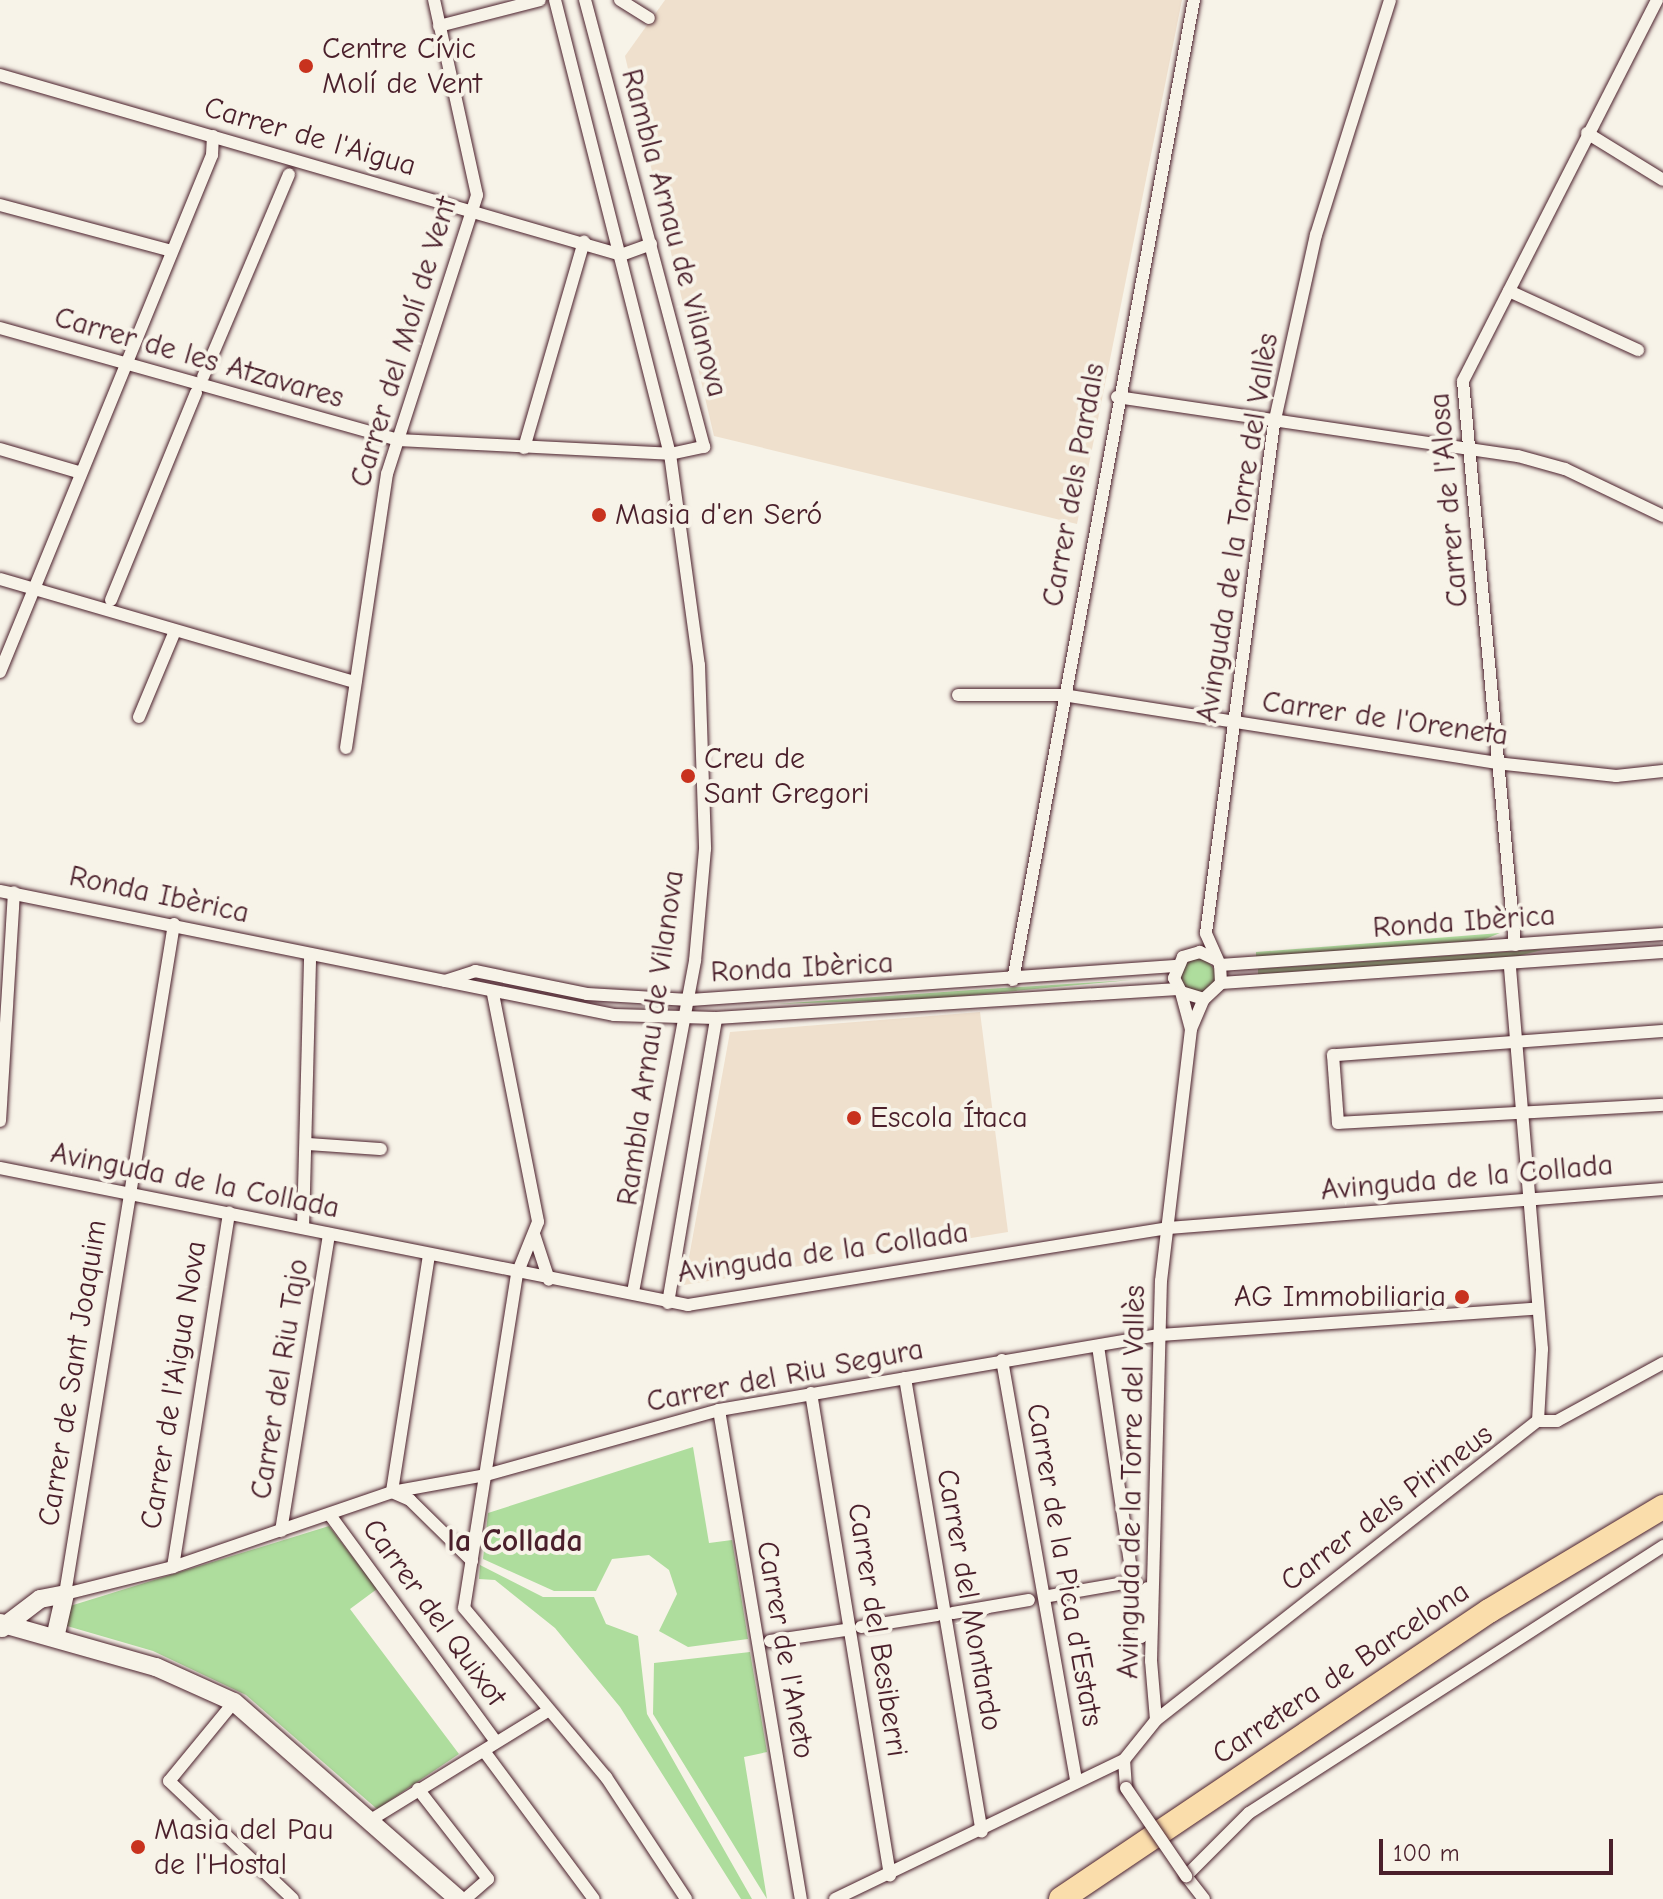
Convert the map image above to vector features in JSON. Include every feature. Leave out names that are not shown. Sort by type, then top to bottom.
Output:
[{"type":"highway","name":"Carretera de Barcelona","points":[[1061,1899],[1489,1611],[1663,1507]]},
{"type":"street","name":"Carrer del Molí de Vent","points":[[346,748],[398,440],[477,195],[434,0]]},
{"type":"street","points":[[439,26],[540,0]]},
{"type":"street","name":"Rambla Arnau de Vilanova","points":[[555,0],[670,454],[697,641],[705,849],[689,1000],[633,1293]]},
{"type":"street","name":"Rambla Arnau de Vilanova","points":[[585,0],[704,447],[670,454]]},
{"type":"street","points":[[620,0],[649,18]]},
{"type":"street","name":"Carrer dels Pardals","points":[[1013,980],[1117,397],[1194,0]]},
{"type":"street","name":"Avinguda de la Torre del Vallès","points":[[1192,953],[1206,933],[1274,424],[1316,235],[1390,0]]},
{"type":"street","name":"Carrer de l'Alosa","points":[[1515,945],[1463,381],[1657,0]]},
{"type":"street","name":"Carrer de l'Aigua","points":[[0,75],[621,255]]},
{"type":"street","points":[[1587,133],[1663,180]]},
{"type":"street","points":[[0,672],[30,589],[168,250],[212,155],[213,136]]},
{"type":"street","points":[[203,377],[289,174]]},
{"type":"street","points":[[0,205],[168,250]]},
{"type":"street","points":[[524,448],[584,242]]},
{"type":"street","points":[[621,255],[651,244]]},
{"type":"street","points":[[1509,291],[1638,350]]},
{"type":"street","name":"Carrer de les Atzavares","points":[[0,328],[398,440],[670,454]]},
{"type":"street","points":[[111,600],[196,393]]},
{"type":"street","points":[[1117,397],[1471,454],[1518,456],[1565,469],[1663,516]]},
{"type":"street","points":[[0,449],[78,472]]},
{"type":"street","points":[[0,579],[355,682]]},
{"type":"street","points":[[139,717],[175,631]]},
{"type":"street","name":"Carrer de l'Oreneta","points":[[958,695],[1063,695],[1496,763],[1616,776],[1663,771]]},
{"type":"street","name":"Ronda Ibèrica","points":[[0,880],[14,892]]},
{"type":"street","name":"Ronda Ibèrica","points":[[0,891],[174,924],[434,982],[585,1011],[685,1019],[1180,991],[1204,999]]},
{"type":"street","points":[[0,1121],[14,892]]},
{"type":"street","name":"Carrer de Sant Joaquim","points":[[65,1594],[174,924]]},
{"type":"street","name":"Avinguda de la Torre del Vallès","points":[[1206,933],[1218,962]]},
{"type":"street","name":"Ronda Ibèrica","points":[[1192,953],[1218,962],[1663,934]]},
{"type":"street","name":"Ronda Ibèrica","points":[[1221,983],[1663,952]]},
{"type":"street","points":[[1180,991],[1176,966],[1192,953]]},
{"type":"street","name":"Carrer del Riu Tajo","points":[[303,1228],[310,954]]},
{"type":"street","points":[[1204,999],[1221,983],[1218,962]]},
{"type":"street","points":[[1510,964],[1520,1041],[1532,1199],[1535,1309],[1544,1407],[1538,1421]]},
{"type":"street","name":"Ronda Ibèrica","points":[[434,982],[475,971],[587,994],[689,1000],[1013,980],[1176,966]]},
{"type":"street","name":"Avinguda de la Torre del Vallès","points":[[1180,991],[1191,1029]]},
{"type":"street","points":[[493,994],[538,1222],[517,1274],[464,1608],[546,1712],[606,1777],[686,1899]]},
{"type":"street","name":"Avinguda de la Torre del Vallès","points":[[1124,1760],[1156,1720],[1151,1661],[1158,1481],[1159,1335],[1191,1029],[1204,999]]},
{"type":"street","name":"Rambla Arnau de Vilanova","points":[[668,1303],[716,1018]]},
{"type":"street","points":[[1663,1031],[1333,1055],[1338,1123],[1663,1105]]},
{"type":"street","points":[[307,1144],[381,1149]]},
{"type":"street","name":"Avinguda de la Collada","points":[[0,1168],[229,1212],[517,1274],[633,1293],[668,1303],[1168,1228],[1663,1189]]},
{"type":"street","name":"Carrer de l'Aigua Nova","points":[[173,1567],[229,1212]]},
{"type":"street","name":"Carrer del Riu Tajo","points":[[281,1531],[329,1234]]},
{"type":"street","points":[[534,1234],[549,1280]]},
{"type":"street","points":[[429,1255],[392,1492],[410,1500],[472,1561]]},
{"type":"street","name":"Carrer del Riu Segura","points":[[65,1594],[173,1567],[392,1492],[486,1475],[719,1410],[1159,1335],[1535,1309]]},
{"type":"street","points":[[1098,1346],[1141,1637],[1158,1481]]},
{"type":"street","name":"Carrer de la Pica d'Estats","points":[[1002,1360],[1076,1780]]},
{"type":"street","name":"Carrer dels Pirineus","points":[[1156,1720],[1538,1421],[1557,1421],[1663,1363]]},
{"type":"street","name":"Carrer del Montardo","points":[[905,1378],[982,1832]]},
{"type":"street","name":"Carrer del Besiberri","points":[[811,1393],[890,1876]]},
{"type":"street","name":"Carrer de l'Aneto","points":[[719,1410],[801,1899]]},
{"type":"street","name":"Carrer del Quixot","points":[[330,1515],[496,1742]]},
{"type":"street","points":[[1186,1876],[1249,1813],[1663,1546]]},
{"type":"street","points":[[1049,1596],[1135,1581]]},
{"type":"street","points":[[2,1629],[40,1599],[65,1594],[55,1638]]},
{"type":"street","points":[[953,1613],[1029,1600]]},
{"type":"street","points":[[861,1627],[937,1615]]},
{"type":"street","points":[[2,1629],[55,1638],[156,1667],[234,1702],[458,1899]]},
{"type":"street","points":[[770,1641],[845,1630]]},
{"type":"street","points":[[234,1702],[169,1781],[293,1899]]},
{"type":"street","points":[[369,1821],[546,1712]]},
{"type":"street","name":"Carrer del Quixot","points":[[484,1751],[594,1899]]},
{"type":"street","points":[[835,1899],[982,1832],[1076,1780],[1124,1760],[1122,1783],[1198,1897]]},
{"type":"street","points":[[418,1789],[488,1879],[465,1899]]},
{"type":"shaded area","points":[[665,0],[1182,0],[1077,524],[714,436],[625,56]]},
{"type":"shaded area","name":"Escola Ítaca","points":[[980,1012],[1008,1232],[684,1285],[730,1032]]},
{"type":"green space","points":[[1500,933],[1483,940],[1256,957],[1256,952]]},
{"type":"green space","points":[[1546,949],[1514,957],[1258,974],[1258,969]]},
{"type":"green space","points":[[1198,959],[1210,964],[1215,976],[1210,988],[1198,993],[1186,988],[1181,976],[1186,964]]},
{"type":"green space","points":[[1131,980],[929,999],[776,1004],[972,990]]},
{"type":"green space","points":[[693,1447],[709,1543],[732,1540],[748,1639],[688,1647],[659,1631],[677,1594],[669,1570],[649,1555],[612,1559],[596,1591],[554,1591],[483,1559],[488,1513]]},
{"type":"green space","points":[[329,1526],[377,1589],[350,1609],[459,1754],[377,1809],[246,1695],[153,1651],[67,1626],[70,1606]]},
{"type":"green space","points":[[480,1565],[543,1597],[594,1597],[606,1624],[638,1636],[647,1714],[752,1899],[741,1899],[620,1707],[555,1628],[495,1580],[479,1579]]},
{"type":"green space","points":[[750,1652],[767,1752],[744,1757],[767,1899],[653,1714],[654,1663]]},
{"type":"place","name":"Centre Cívic Molí de Vent","points":[[306,66]]},
{"type":"place","name":"Masia d'en Seró","points":[[599,515]]},
{"type":"place","name":"Creu de Sant Gregori","points":[[688,776]]},
{"type":"place","name":"Escola Ítaca","points":[[854,1118]]},
{"type":"place","name":"AG Immobiliaria","points":[[1462,1297]]},
{"type":"place","name":"Masia del Pau de l'Hostal","points":[[138,1847]]},
{"type":"district","name":"la Collada","points":[[515,1541]]}]
